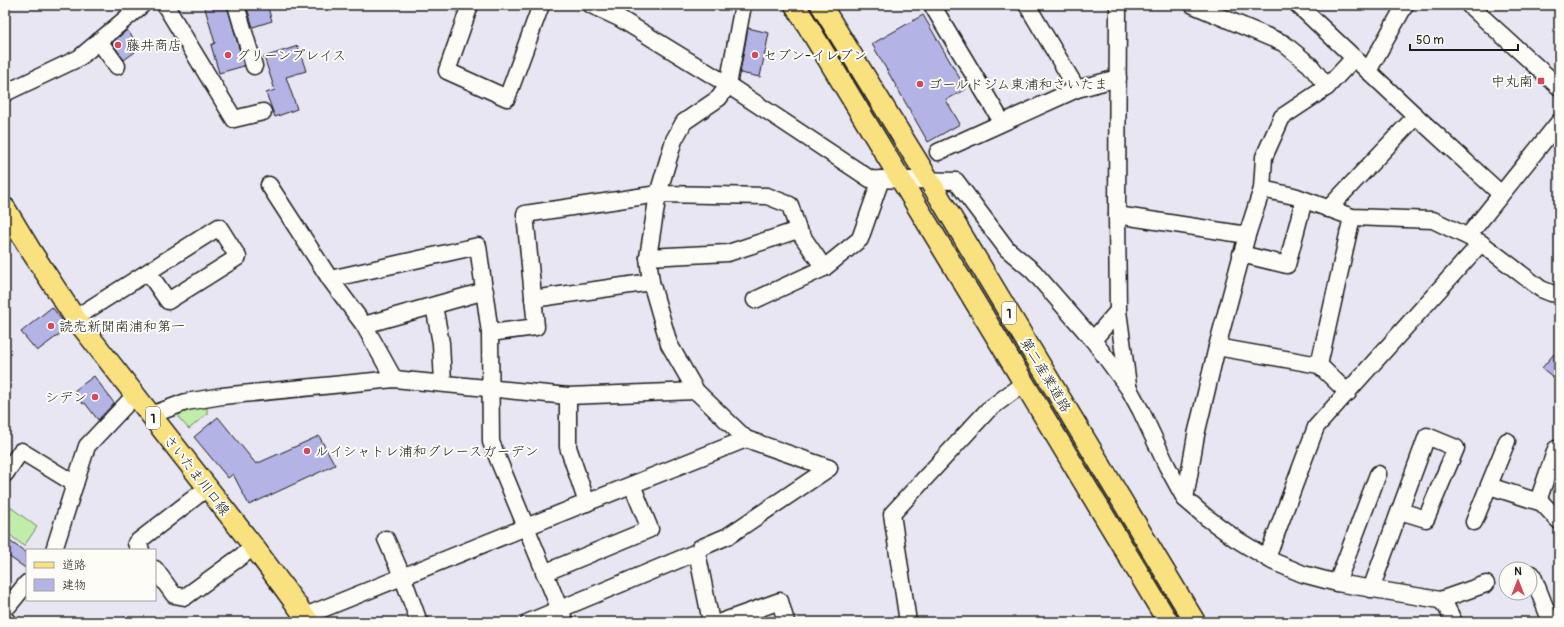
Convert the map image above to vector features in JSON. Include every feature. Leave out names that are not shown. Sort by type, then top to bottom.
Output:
[{"type":"main road","name":"第二産業道路","points":[[795,5],[1168,622]]},
{"type":"main road","name":"第二産業道路","points":[[822,5],[1195,622]]},
{"type":"main road","name":"さいたま川口線","points":[[7,218],[75,318],[254,547],[307,619]]},
{"type":"street","points":[[5,93],[78,58],[99,41],[123,12],[142,5]]},
{"type":"street","points":[[165,5],[234,119],[263,112]]},
{"type":"street","points":[[236,5],[254,66]]},
{"type":"street","points":[[470,5],[447,71],[507,98],[541,5]]},
{"type":"street","points":[[591,5],[619,18],[728,85],[870,179],[956,181],[1007,249],[1033,271],[1093,340],[1129,389],[1167,466],[1186,499],[1206,517],[1236,539],[1267,558],[1303,574],[1337,583],[1440,600],[1486,584]]},
{"type":"street","points":[[529,622],[562,615],[697,552],[700,548],[728,536],[828,468],[746,439],[696,391],[669,344],[651,282],[648,257],[658,194],[674,140],[684,122],[719,98],[728,85],[743,5]]},
{"type":"street","points":[[932,5],[1002,122]]},
{"type":"street","points":[[1027,5],[1077,89]]},
{"type":"street","points":[[1118,5],[1118,311],[1129,389]]},
{"type":"street","points":[[1194,5],[1283,43],[1310,65],[1327,87]]},
{"type":"street","points":[[1298,5],[1416,116],[1502,194]]},
{"type":"street","points":[[1368,71],[1404,5]]},
{"type":"street","points":[[1469,5],[1559,87]]},
{"type":"street","points":[[99,41],[117,66]]},
{"type":"street","points":[[1186,499],[1196,435],[1217,347],[1246,235],[1262,189],[1264,157],[1282,117],[1327,87],[1354,58]]},
{"type":"street","points":[[938,152],[1077,89],[1118,78]]},
{"type":"street","points":[[1328,209],[1416,116]]},
{"type":"street","points":[[1267,558],[1316,427],[1348,393],[1475,239],[1502,194],[1559,122]]},
{"type":"street","points":[[755,300],[824,268],[860,239],[881,179]]},
{"type":"street","points":[[269,185],[330,279],[364,325],[394,379]]},
{"type":"street","points":[[1262,189],[1304,200],[1352,217],[1433,220],[1475,239],[1541,289],[1559,294]]},
{"type":"street","points":[[490,333],[536,327],[525,214],[658,194],[768,196],[790,205],[798,230],[824,268]]},
{"type":"street","points":[[1241,254],[1287,265],[1304,200]]},
{"type":"street","points":[[1117,215],[1246,235]]},
{"type":"street","points":[[1319,365],[1352,217]]},
{"type":"street","points":[[75,318],[219,227],[238,257],[168,301],[148,272]]},
{"type":"street","points":[[648,257],[728,253],[798,230]]},
{"type":"street","points":[[330,279],[478,246],[490,333],[491,442],[562,615]]},
{"type":"street","points":[[533,299],[651,282]]},
{"type":"street","points":[[364,325],[485,291]]},
{"type":"street","points":[[434,306],[441,343],[443,383]]},
{"type":"street","points":[[1093,340],[1118,311]]},
{"type":"street","points":[[1217,347],[1319,365],[1348,393]]},
{"type":"street","points":[[151,415],[186,402],[222,396],[394,379],[568,396],[696,391]]},
{"type":"street","points":[[908,622],[892,514],[988,410],[1024,383]]},
{"type":"street","points":[[54,549],[87,446],[135,395]]},
{"type":"street","points":[[568,396],[568,447],[588,503]]},
{"type":"street","points":[[1371,588],[1427,436],[1456,448],[1426,519],[1400,511]]},
{"type":"street","points":[[307,619],[526,527],[746,439]]},
{"type":"street","points":[[1474,522],[1507,441]]},
{"type":"street","points":[[1538,501],[1556,449],[1559,450]]},
{"type":"street","points":[[5,474],[21,452],[75,484]]},
{"type":"street","points":[[1337,583],[1378,474]]},
{"type":"street","points":[[544,573],[650,529],[632,485]]},
{"type":"street","points":[[1489,486],[1538,501],[1542,503],[1559,521]]},
{"type":"street","points":[[140,549],[136,543],[208,488]]},
{"type":"street","points":[[386,539],[403,578],[419,622]]},
{"type":"street","points":[[156,570],[174,596],[185,597],[254,547]]},
{"type":"street","points":[[697,552],[711,622]]},
{"type":"street","points":[[5,601],[10,605],[26,584]]},
{"type":"street","points":[[1538,589],[1551,622]]},
{"type":"street","points":[[1440,600],[1446,606],[1454,622]]},
{"type":"street","points":[[721,622],[780,601],[786,622]]},
{"type":"street","points":[[5,619],[8,622]]},
{"type":"green space","points":[[207,406],[207,414],[189,429],[179,418],[179,412],[187,409]]},
{"type":"green space","points":[[5,503],[37,527],[24,546],[5,531]]},
{"type":"building","points":[[204,5],[227,5],[244,66],[219,73],[211,45],[215,43]]},
{"type":"building","points":[[246,5],[267,5],[272,21],[253,27]]},
{"type":"building","points":[[923,15],[966,89],[946,100],[960,124],[928,142],[872,44]]},
{"type":"building","points":[[748,28],[769,33],[760,77],[740,73]]},
{"type":"building","points":[[127,30],[138,44],[132,48],[135,52],[124,60],[112,43]]},
{"type":"building","points":[[298,46],[306,71],[286,77],[297,109],[275,117],[266,93],[275,90],[264,57]]},
{"type":"building","points":[[52,307],[68,328],[37,351],[21,332]]},
{"type":"building","points":[[1559,348],[1559,382],[1542,368]]},
{"type":"building","points":[[94,376],[114,403],[98,420],[85,403],[83,404],[74,391]]},
{"type":"building","name":"ルイシャトレ浦和グレースガーデン","points":[[218,417],[256,464],[319,436],[335,465],[249,505],[233,474],[228,478],[194,437]]},
{"type":"building","points":[[5,538],[26,552],[26,568],[5,554]]},
{"type":"place","name":"藤井商店","points":[[118,45]]},
{"type":"place","name":"グリーンプレイス","points":[[228,55]]},
{"type":"place","name":"セブン-イレブン","points":[[755,55]]},
{"type":"place","name":"中丸南","points":[[1541,81]]},
{"type":"place","name":"ゴールドジム東浦和さいたま","points":[[920,84]]},
{"type":"place","name":"読売新聞南浦和第一","points":[[51,326]]},
{"type":"place","name":"シデン","points":[[95,397]]},
{"type":"place","name":"ルイシャトレ浦和グレースガーデン","points":[[307,451]]}]
